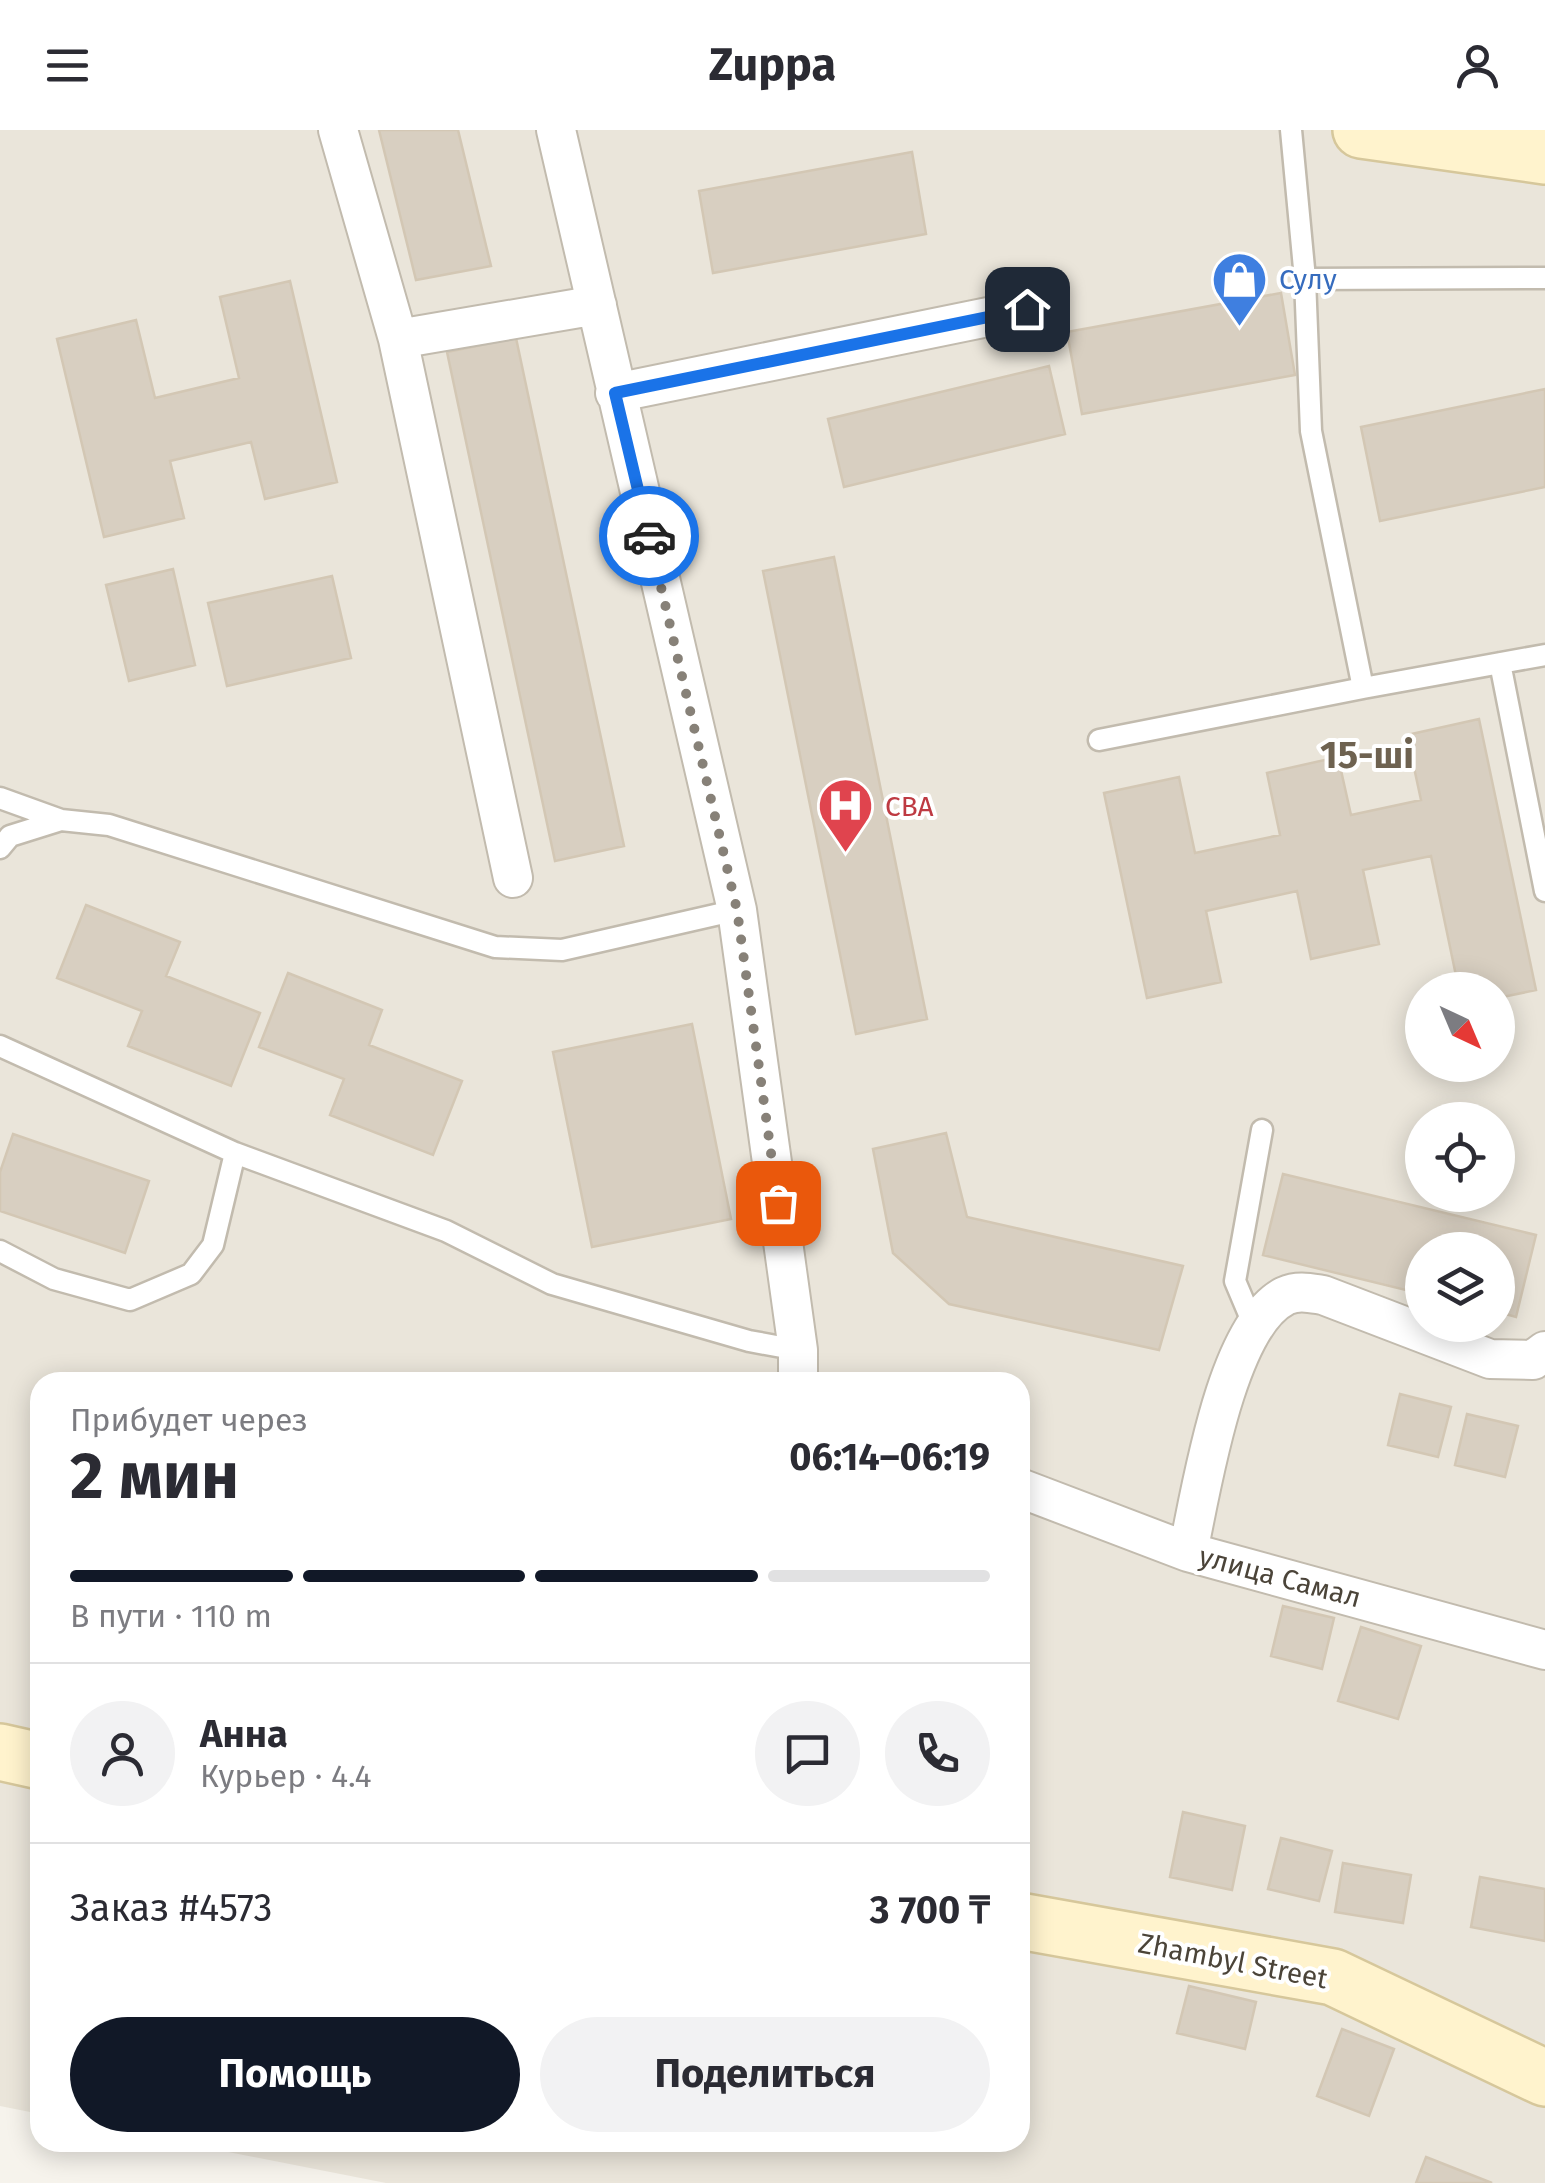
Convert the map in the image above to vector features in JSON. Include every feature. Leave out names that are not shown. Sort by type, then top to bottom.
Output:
[{"type":"street","points":[[338,130],[398,339],[513,878]]},
{"type":"street","points":[[556,130],[737,910],[798,1366]]},
{"type":"street","points":[[1361,130],[1410,140],[1545,156]]},
{"type":"street","points":[[398,339],[597,305]]},
{"type":"street","points":[[615,393],[1027,309]]},
{"type":"street","points":[[1188,1552],[1220,1405],[1254,1326],[1282,1298],[1298,1292],[1385,1315],[1490,1359],[1533,1360],[1545,1351]]},
{"type":"street","name":"улица Самал","points":[[1030,1492],[1188,1552],[1545,1650]]},
{"type":"street","points":[[0,1752],[30,1759]]},
{"type":"street","name":"Zhambyl Street","points":[[1030,1923],[1333,1978],[1545,2078]]},
{"type":"lane","points":[[1291,130],[1306,279],[1311,431],[1363,688]]},
{"type":"lane","points":[[1306,279],[1545,278]]},
{"type":"lane","points":[[1099,740],[1545,654]]},
{"type":"lane","points":[[1500,663],[1545,892]]},
{"type":"lane","points":[[0,798],[61,820],[109,826],[495,948],[528,952],[562,950],[737,910]]},
{"type":"lane","points":[[0,848],[10,836],[61,820]]},
{"type":"lane","points":[[0,1070],[3,1047],[235,1154],[446,1231],[552,1284],[749,1341],[798,1366]]},
{"type":"lane","points":[[1254,1326],[1235,1281],[1262,1130]]},
{"type":"lane","points":[[0,1251],[54,1279],[130,1300],[191,1274],[213,1245],[235,1154]]},
{"type":"shaded area","name":"15-ші","points":[[0,130],[1545,130],[1545,2183],[386,2183],[229,2152],[1030,2152],[1030,1372],[30,1372],[30,2112],[0,2106]]},
{"type":"building","points":[[379,130],[458,130],[491,266],[416,280]]},
{"type":"building","points":[[912,152],[926,234],[713,273],[699,191]]},
{"type":"building","points":[[290,281],[337,482],[265,499],[251,442],[170,461],[184,518],[104,537],[57,339],[136,320],[155,398],[239,378],[220,297]]},
{"type":"building","points":[[1281,293],[1295,375],[1082,414],[1067,332]]},
{"type":"building","points":[[516,338],[624,846],[555,861],[447,352]]},
{"type":"building","points":[[1049,366],[1065,434],[844,487],[828,419]]},
{"type":"building","points":[[1545,389],[1545,487],[1380,521],[1361,427]]},
{"type":"building","points":[[834,557],[927,1019],[856,1034],[763,571]]},
{"type":"building","points":[[173,569],[195,665],[129,681],[106,585]]},
{"type":"building","points":[[332,576],[351,658],[227,686],[208,603]]},
{"type":"building","points":[[1479,719],[1536,990],[1515,994],[1515,972],[1455,972],[1431,856],[1363,870],[1379,944],[1311,959],[1297,891],[1206,911],[1221,982],[1147,998],[1104,793],[1179,777],[1195,853],[1280,835],[1267,773],[1338,757],[1351,815],[1421,800],[1407,735]]},
{"type":"building","points":[[86,905],[180,942],[166,976],[260,1013],[231,1086],[128,1046],[142,1011],[57,978]]},
{"type":"building","points":[[288,973],[382,1010],[369,1045],[462,1081],[433,1155],[330,1115],[344,1079],[259,1047]]},
{"type":"building","points":[[692,1024],[731,1219],[592,1247],[553,1052]]},
{"type":"building","points":[[946,1133],[967,1217],[1183,1266],[1159,1350],[949,1304],[893,1253],[873,1149]]},
{"type":"building","points":[[13,1134],[149,1181],[125,1253],[0,1211],[0,1172]]},
{"type":"building","points":[[1283,1174],[1405,1203],[1405,1212],[1441,1212],[1536,1235],[1516,1317],[1515,1232],[1405,1232],[1405,1290],[1263,1255]]},
{"type":"building","points":[[1400,1394],[1451,1407],[1438,1457],[1388,1445]]},
{"type":"building","points":[[1467,1414],[1518,1426],[1505,1477],[1455,1465]]},
{"type":"building","points":[[1283,1606],[1334,1618],[1322,1669],[1271,1656]]},
{"type":"building","points":[[1361,1627],[1421,1646],[1398,1719],[1338,1701]]},
{"type":"building","points":[[1183,1812],[1245,1826],[1232,1890],[1170,1877]]},
{"type":"building","points":[[1281,1838],[1332,1851],[1319,1901],[1268,1889]]},
{"type":"building","points":[[1343,1863],[1411,1875],[1403,1923],[1335,1912]]},
{"type":"building","points":[[1480,1877],[1545,1889],[1545,1941],[1471,1927]]},
{"type":"building","points":[[1189,1986],[1256,2002],[1245,2049],[1177,2033]]},
{"type":"building","points":[[1342,2029],[1394,2049],[1369,2116],[1317,2096]]},
{"type":"building","points":[[1426,2157],[1492,2183],[1416,2183]]},
{"type":"way so far","points":[[649,536],[737,910],[778,1203]]},
{"type":"place","name":"Сулу","points":[[1240,328]]},
{"type":"place","name":"СВА","points":[[846,855]]},
{"type":"district","name":"15-ші","points":[[1367,755]]},
{"type":"route","points":[[649,536],[615,393],[1027,309]]}]
